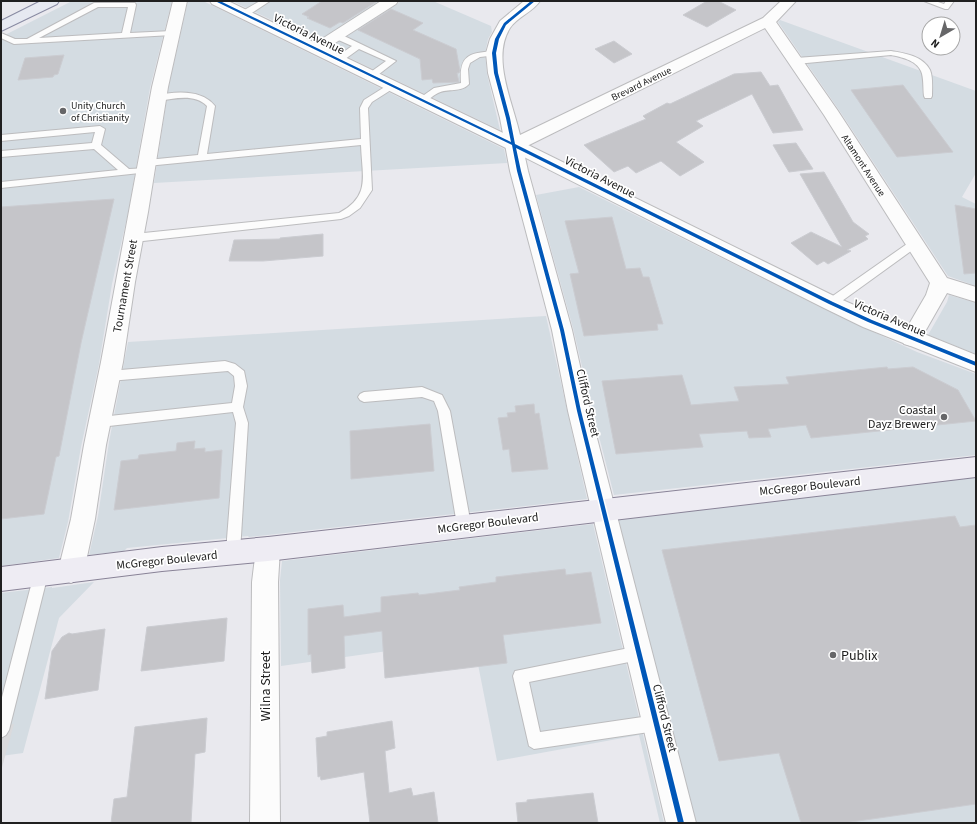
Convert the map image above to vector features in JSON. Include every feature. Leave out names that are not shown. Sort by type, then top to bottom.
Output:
[{"type":"main road","points":[[1,27],[52,1]]},
{"type":"main road","name":"McGregor Boulevard","points":[[1,579],[162,559],[268,549],[464,525],[976,467]]},
{"type":"street","name":"Tournament Street","points":[[71,571],[83,519],[109,376],[124,282],[134,238],[158,98],[180,1]]},
{"type":"street","name":"Victoria Avenue","points":[[217,1],[514,145],[831,303],[911,338],[976,364]]},
{"type":"street","points":[[316,49],[391,1]]},
{"type":"street","name":"Clifford Street","points":[[533,1],[505,24],[497,39],[494,52],[496,73],[514,145],[522,185],[562,330],[604,510],[681,823]]},
{"type":"street","points":[[768,20],[789,1]]},
{"type":"street","name":"Altamont Avenue","points":[[768,20],[940,283]]},
{"type":"street","name":"Brevard Avenue","points":[[514,145],[768,20]]},
{"type":"street","points":[[911,338],[936,296],[940,283],[976,295]]},
{"type":"street","name":"Wilna Street","points":[[265,823],[265,582],[268,549]]},
{"type":"lane","points":[[244,14],[266,1]]},
{"type":"lane","points":[[928,1],[945,7],[950,1]]},
{"type":"lane","points":[[27,41],[97,5],[132,5],[125,36]]},
{"type":"lane","points":[[1,35],[14,42],[172,33]]},
{"type":"lane","points":[[338,36],[392,61],[371,76]]},
{"type":"lane","points":[[338,60],[358,46]]},
{"type":"lane","points":[[421,100],[437,90],[459,87],[465,84],[465,65],[469,60],[479,55],[494,52]]},
{"type":"lane","points":[[796,61],[891,53],[907,56],[920,64],[926,71],[928,96]]},
{"type":"lane","points":[[134,238],[341,216],[354,209],[362,202],[367,190],[364,108],[368,100],[391,86]]},
{"type":"lane","points":[[158,98],[186,96],[203,98],[211,106],[202,157]]},
{"type":"lane","points":[[1,138],[100,129],[96,146]]},
{"type":"lane","points":[[1,185],[127,172],[202,157],[365,142]]},
{"type":"lane","points":[[1,154],[96,146],[127,172]]},
{"type":"lane","points":[[831,303],[914,243]]},
{"type":"lane","points":[[109,376],[225,366],[231,367],[238,372],[241,377],[237,407],[242,423],[233,552]]},
{"type":"lane","points":[[364,397],[422,392],[438,398],[444,411],[464,525]]},
{"type":"lane","points":[[100,422],[237,407]]},
{"type":"lane","points":[[1,730],[41,574]]},
{"type":"lane","points":[[639,653],[520,676],[534,741],[656,723]]},
{"type":"shaded area","points":[[72,1],[172,1],[150,88],[128,213],[112,284],[99,364],[81,447],[68,522],[59,558],[1,566],[1,37]]},
{"type":"shaded area","points":[[188,1],[203,1],[504,149],[507,163],[154,183],[169,85]]},
{"type":"shaded area","points":[[232,1],[381,1],[317,42]]},
{"type":"shaded area","points":[[401,1],[433,1],[491,26],[492,32],[488,39],[485,53],[487,74],[500,130],[329,48]]},
{"type":"shaded area","points":[[780,20],[976,91],[976,173],[962,197],[976,204],[976,286],[948,276],[841,113],[778,22]]},
{"type":"shaded area","points":[[579,187],[826,310],[917,352],[976,374],[976,455],[614,495],[573,328],[536,195]]},
{"type":"shaded area","points":[[949,295],[976,303],[976,354],[928,335],[947,302]]},
{"type":"shaded area","points":[[546,316],[587,499],[249,537],[127,548],[124,551],[89,555],[98,516],[109,442],[128,342]]},
{"type":"shaded area","name":"Publix","points":[[976,467],[976,823],[680,823],[604,510]]},
{"type":"shaded area","points":[[593,524],[664,823],[660,823],[639,735],[497,761],[473,639],[281,666],[280,580],[282,561]]},
{"type":"shaded area","points":[[94,582],[59,618],[23,753],[1,756],[1,593]]},
{"type":"shaded area","points":[[14,724],[1,771],[1,726]]},
{"type":"building","points":[[322,1],[376,2],[343,23],[340,22],[330,28],[307,18],[309,17],[302,14]]},
{"type":"building","points":[[707,1],[718,1],[736,10],[707,27],[683,15]]},
{"type":"building","points":[[391,9],[423,23],[413,30],[456,49],[460,71],[457,73],[459,82],[433,83],[432,79],[422,80],[420,59],[358,30]]},
{"type":"building","points":[[614,41],[632,54],[614,63],[595,49]]},
{"type":"building","points":[[64,55],[58,74],[54,75],[53,77],[18,80],[25,58]]},
{"type":"building","points":[[761,72],[770,86],[778,85],[803,130],[773,133],[752,94],[696,121],[703,126],[676,142],[704,162],[680,176],[661,161],[636,173],[628,166],[614,172],[584,145],[646,119],[643,116],[667,103],[670,104],[734,74]]},
{"type":"building","points":[[903,85],[953,152],[897,157],[851,90]]},
{"type":"building","points":[[796,143],[813,169],[789,172],[773,145]]},
{"type":"building","points":[[824,172],[853,222],[869,234],[865,236],[868,239],[847,250],[851,251],[828,264],[824,261],[817,265],[791,243],[811,232],[842,247],[800,174]]},
{"type":"building","points":[[114,199],[81,343],[59,456],[56,457],[44,514],[1,519],[1,207]]},
{"type":"building","points":[[955,205],[976,209],[976,273],[964,274]]},
{"type":"building","points":[[612,217],[626,269],[640,268],[643,277],[649,277],[663,324],[657,324],[658,330],[584,336],[570,274],[579,273],[565,221]]},
{"type":"building","points":[[323,234],[323,256],[263,261],[229,261],[234,240],[280,239]]},
{"type":"building","points":[[887,367],[888,369],[913,367],[958,390],[976,421],[811,438],[806,425],[768,429],[771,437],[749,438],[747,431],[699,434],[703,447],[616,454],[602,381],[682,375],[691,405],[739,401],[734,387],[789,384],[786,377]]},
{"type":"building","points":[[534,404],[535,414],[539,413],[548,469],[512,472],[509,449],[503,450],[498,418],[508,417],[507,413],[516,412],[515,406]]},
{"type":"building","points":[[430,424],[434,471],[351,479],[350,431]]},
{"type":"building","points":[[195,441],[194,449],[205,448],[205,452],[222,450],[219,498],[114,510],[121,461],[138,459],[139,455],[176,451],[177,443]]},
{"type":"building","name":"Publix","points":[[955,516],[960,527],[976,525],[976,804],[844,823],[801,823],[779,753],[719,761],[662,550]]},
{"type":"building","points":[[565,569],[566,575],[591,572],[601,623],[503,635],[507,663],[385,678],[382,631],[344,636],[345,668],[312,673],[311,654],[308,655],[308,609],[343,605],[344,617],[381,612],[381,597],[418,593],[419,595],[460,590],[459,587],[496,582],[496,577]]},
{"type":"building","points":[[227,618],[224,661],[141,671],[147,627]]},
{"type":"building","points":[[105,629],[98,690],[45,699],[52,651],[62,637],[69,633],[72,634]]},
{"type":"building","points":[[207,718],[205,752],[195,754],[191,823],[111,823],[114,799],[127,797],[135,727]]},
{"type":"building","points":[[392,721],[395,748],[385,751],[389,793],[411,788],[413,796],[434,792],[438,823],[370,823],[364,772],[321,780],[320,776],[318,777],[316,738],[327,736],[327,732]]},
{"type":"building","points":[[593,793],[598,823],[518,823],[516,803],[527,802],[527,800]]},
{"type":"cycle path","points":[[217,1],[514,145],[831,303],[870,321],[976,364]]},
{"type":"cycle path","points":[[533,1],[505,24],[497,39],[494,53],[496,73],[508,118],[519,171],[562,330],[579,411],[681,823]]},
{"type":"place","name":"Unity Church of Christianity","points":[[63,111]]},
{"type":"place","name":"Coastal Dayz Brewery","points":[[944,417]]},
{"type":"place","name":"Publix","points":[[833,655]]}]
